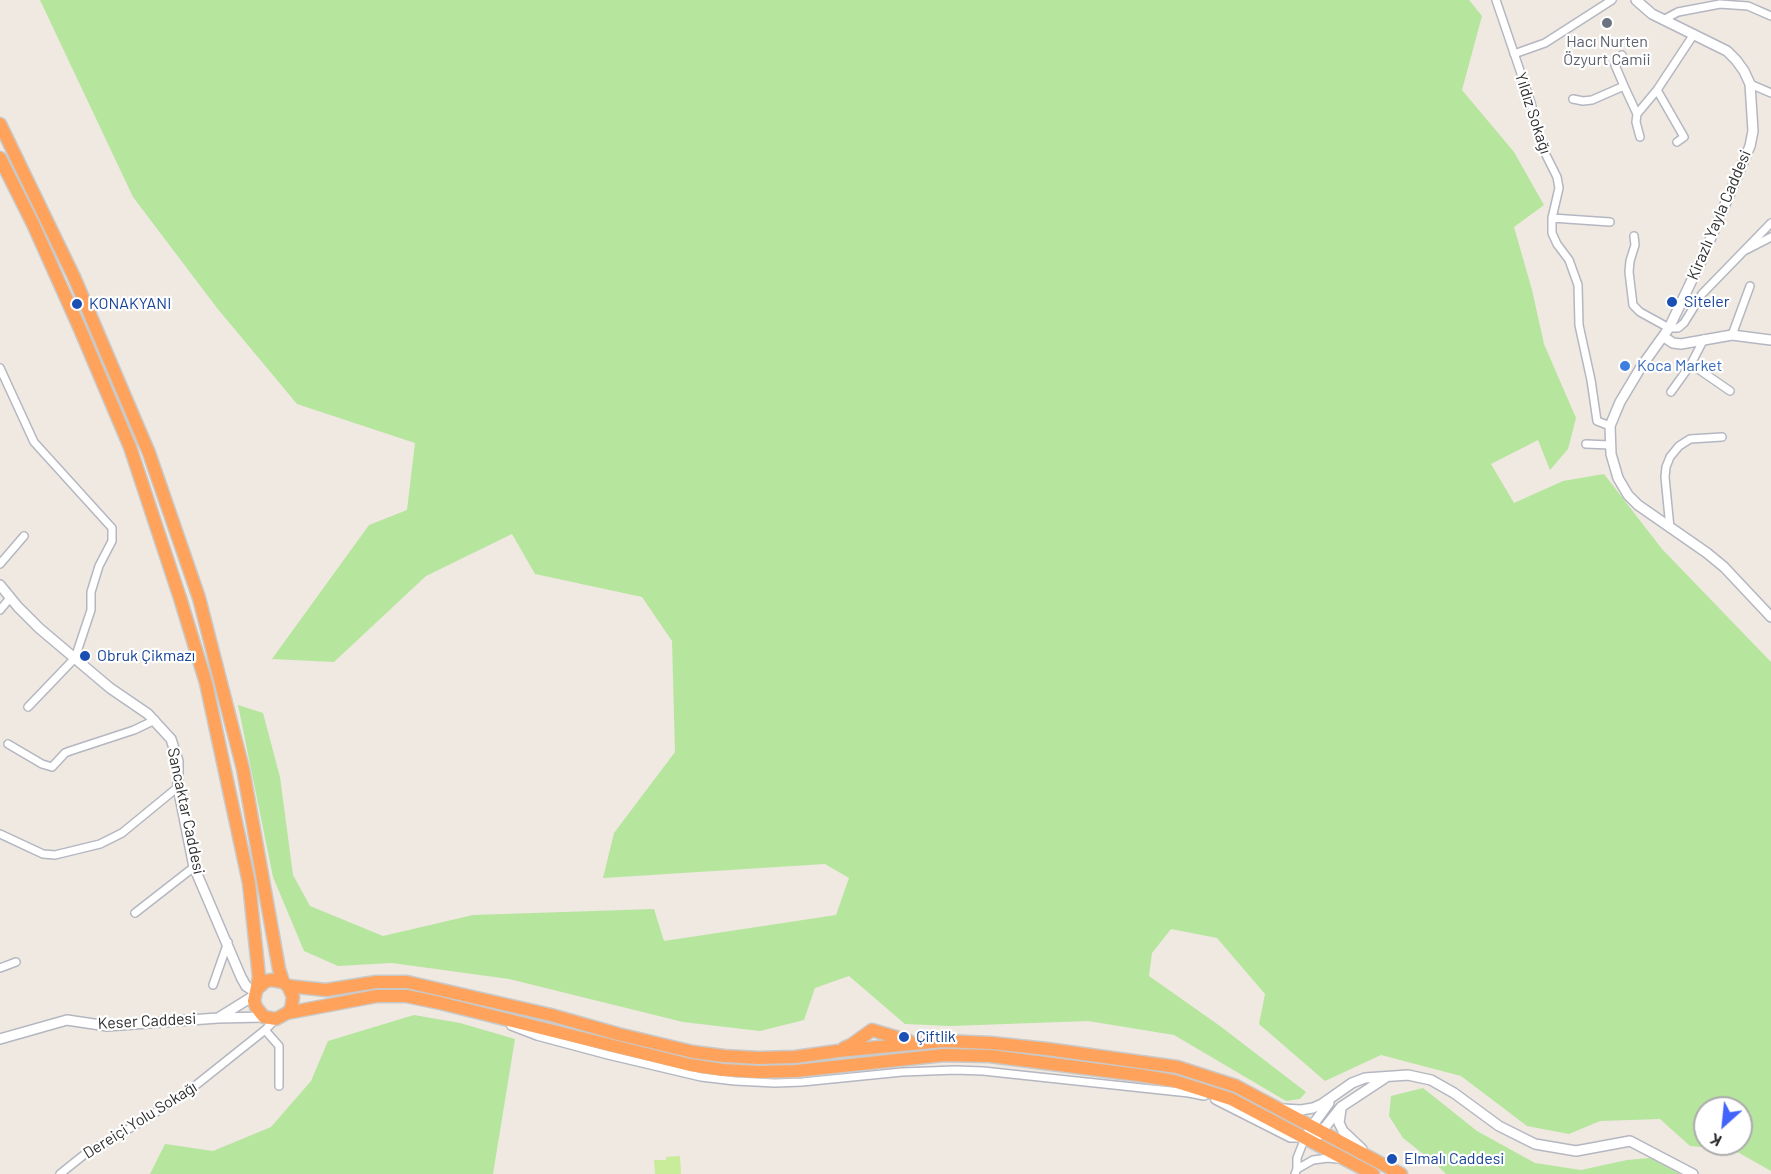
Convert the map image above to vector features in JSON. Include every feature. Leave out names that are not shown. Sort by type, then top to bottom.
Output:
[{"type":"highway","points":[[0,124],[74,277],[149,453],[199,598],[243,769],[279,969],[293,997],[293,1003],[276,1016]]},
{"type":"highway","points":[[0,158],[71,308],[130,447],[206,682],[249,883],[259,977],[256,1007],[276,1016],[377,996],[406,996],[690,1065],[723,1070],[796,1071],[944,1055],[990,1056],[1156,1078],[1185,1084],[1231,1099],[1373,1174]]},
{"type":"highway","points":[[256,992],[266,981],[272,980],[326,990],[376,982],[407,982],[551,1015],[693,1052],[724,1056],[795,1057],[943,1041],[991,1042],[1177,1067],[1236,1086],[1401,1174]]},
{"type":"highway","points":[[838,1051],[852,1045],[872,1030],[919,1043]]},
{"type":"main road","name":"Kirazlı Yayla Caddesi","points":[[1636,0],[1652,14],[1727,51],[1744,71],[1750,84],[1753,131],[1750,146],[1701,261],[1666,332],[1620,402],[1610,426],[1610,446],[1618,478],[1628,495],[1638,505],[1724,567],[1771,617]]},
{"type":"main road","points":[[1666,332],[1673,343],[1681,344],[1732,335],[1771,340]]},
{"type":"main road","name":"Sancaktar Caddesi","points":[[0,585],[39,628],[110,688],[148,714],[171,740],[178,760],[178,787],[194,867],[246,986],[256,992]]},
{"type":"main road","name":"Keser Caddesi","points":[[0,1039],[67,1020],[107,1026],[218,1018],[256,992]]},
{"type":"main road","points":[[218,1018],[276,1016]]},
{"type":"main road","points":[[1276,1108],[1290,1110],[1313,1108],[1352,1083],[1365,1078],[1408,1075],[1431,1080],[1454,1093],[1499,1125],[1535,1144],[1576,1151],[1630,1141],[1693,1174]]},
{"type":"main road","points":[[1317,1128],[1341,1107],[1388,1076]]},
{"type":"main road","points":[[1305,1138],[1318,1136],[1317,1128],[1334,1096]]},
{"type":"main road","points":[[1341,1107],[1339,1117],[1343,1131],[1359,1147],[1383,1164]]},
{"type":"street","name":"Yıldız Sokağı","points":[[1496,0],[1531,103],[1541,146],[1557,177],[1559,188],[1552,218],[1552,233],[1569,260],[1578,285],[1579,325],[1598,421],[1610,426]]},
{"type":"street","points":[[1514,54],[1545,43],[1612,0]]},
{"type":"street","points":[[1663,20],[1678,12],[1720,4],[1748,6],[1771,16]]},
{"type":"street","points":[[1637,114],[1657,90],[1694,34]]},
{"type":"street","points":[[1622,55],[1614,65],[1637,114],[1636,122],[1640,137]]},
{"type":"street","points":[[1750,84],[1771,93]]},
{"type":"street","points":[[1573,99],[1592,100],[1624,86]]},
{"type":"street","points":[[1657,90],[1684,137],[1677,142]]},
{"type":"street","points":[[1552,218],[1610,222]]},
{"type":"street","points":[[1634,236],[1635,245],[1629,272],[1634,305],[1666,332],[1678,328],[1683,323],[1702,294],[1771,223]]},
{"type":"street","points":[[1741,252],[1771,237]]},
{"type":"street","points":[[1732,335],[1750,286]]},
{"type":"street","points":[[1671,392],[1691,364],[1704,339]]},
{"type":"street","points":[[1691,364],[1730,391]]},
{"type":"street","points":[[0,368],[34,442],[112,528],[112,541],[99,566],[91,592],[91,610],[75,658],[28,707]]},
{"type":"street","points":[[1670,528],[1665,477],[1670,457],[1679,446],[1690,440],[1722,437]]},
{"type":"street","points":[[1586,444],[1610,446]]},
{"type":"street","points":[[0,564],[24,536]]},
{"type":"street","points":[[0,609],[10,598]]},
{"type":"street","points":[[8,744],[42,764],[52,767],[65,753],[134,730],[155,720]]},
{"type":"street","points":[[0,834],[43,854],[55,855],[100,843],[122,833],[178,787]]},
{"type":"street","points":[[135,913],[194,867]]},
{"type":"street","points":[[213,985],[228,942]]},
{"type":"street","points":[[0,968],[16,962]]},
{"type":"street","name":"Dereiçi Yolu Sokağı","points":[[60,1174],[85,1154],[139,1124],[186,1093],[265,1030],[276,1016]]},
{"type":"street","points":[[265,1030],[279,1046],[279,1086]]},
{"type":"street","points":[[1296,1172],[1297,1158],[1305,1138]]},
{"type":"street","points":[[1296,1172],[1305,1163],[1319,1158],[1348,1161]]},
{"type":"green space","points":[[40,0],[1469,0],[1482,16],[1462,90],[1514,152],[1544,205],[1514,227],[1544,344],[1576,418],[1568,449],[1550,470],[1538,440],[1491,464],[1514,503],[1563,481],[1604,474],[1662,549],[1771,662],[1771,1171],[1745,1156],[1753,1156],[1753,1096],[1693,1096],[1693,1146],[1660,1119],[1600,1121],[1569,1134],[1527,1126],[1461,1076],[1381,1055],[1325,1081],[1259,1024],[1265,994],[1217,938],[1171,929],[1152,953],[1149,976],[1220,1026],[1306,1092],[1300,1099],[1286,1101],[1174,1035],[1088,1021],[951,1026],[905,1024],[849,976],[815,988],[804,1020],[760,1031],[683,1022],[509,979],[392,963],[338,966],[304,951],[273,877],[238,705],[263,713],[280,777],[293,875],[310,906],[383,936],[473,915],[654,909],[664,941],[836,915],[849,878],[825,864],[603,878],[614,833],[675,752],[672,641],[642,597],[535,574],[512,534],[426,576],[334,662],[272,659],[369,525],[407,510],[415,443],[297,404],[217,308],[133,197]]},
{"type":"green space","points":[[414,1015],[460,1023],[515,1039],[493,1174],[150,1174],[165,1144],[213,1151],[271,1127],[311,1081],[328,1041]]},
{"type":"green space","points":[[1423,1088],[1477,1131],[1535,1163],[1581,1170],[1627,1160],[1650,1158],[1680,1174],[1446,1174],[1403,1138],[1389,1116],[1391,1096]]},
{"type":"green space","points":[[680,1156],[681,1174],[655,1174],[654,1160],[666,1160],[666,1157]]},
{"type":"place","name":"Hacı Nurten Özyurt Camii","points":[[1607,23]]},
{"type":"place","name":"Siteler","points":[[1672,302]]},
{"type":"place","name":"KONAKYANI","points":[[77,304]]},
{"type":"place","name":"Koca Market","points":[[1625,366]]},
{"type":"place","name":"Obruk Çikmazı","points":[[85,656]]},
{"type":"place","name":"Çi̇ftli̇k","points":[[904,1037]]},
{"type":"place","name":"Elmalı Caddesi","points":[[1392,1159]]}]
